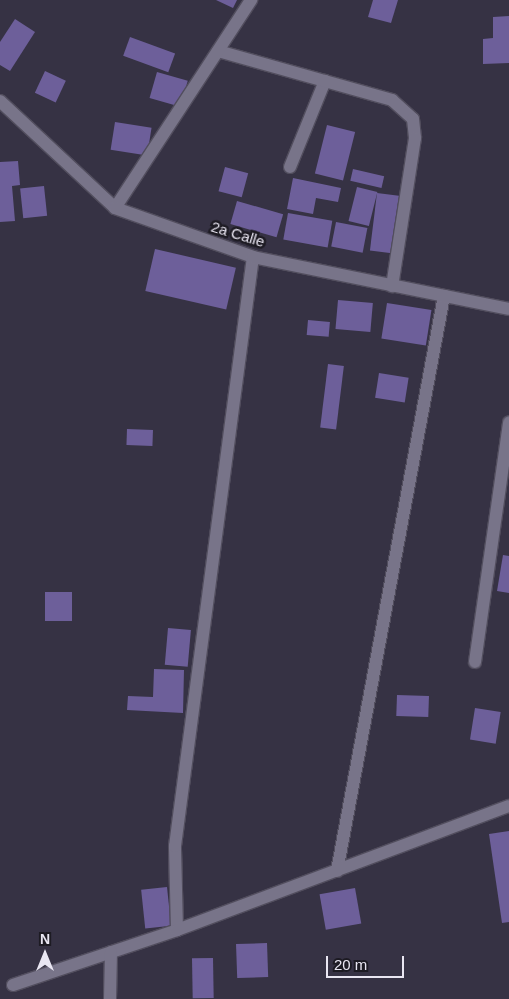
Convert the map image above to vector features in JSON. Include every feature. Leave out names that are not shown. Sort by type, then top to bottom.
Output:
[{"type":"street","points":[[115,208],[251,0]]},
{"type":"street","points":[[218,51],[392,100],[413,119],[415,138],[392,286]]},
{"type":"street","points":[[290,166],[325,80]]},
{"type":"street","name":"2a Calle","points":[[0,101],[115,208],[253,257],[509,309]]},
{"type":"street","points":[[177,930],[175,846],[253,257]]},
{"type":"street","points":[[337,871],[444,296]]},
{"type":"street","points":[[475,662],[509,422]]},
{"type":"street","points":[[13,985],[177,930],[509,806]]},
{"type":"street","points":[[110,999],[111,952]]},
{"type":"building","points":[[216,0],[237,0],[233,8]]},
{"type":"building","points":[[373,0],[398,0],[391,23],[368,17]]},
{"type":"building","points":[[509,16],[509,63],[483,64],[483,39],[493,38],[493,17]]},
{"type":"building","points":[[15,19],[35,32],[10,71],[0,65],[0,42]]},
{"type":"building","points":[[130,37],[175,53],[168,72],[123,56]]},
{"type":"building","points":[[45,71],[66,81],[56,102],[35,93]]},
{"type":"building","points":[[157,72],[188,81],[180,107],[150,98]]},
{"type":"building","points":[[115,122],[152,128],[147,155],[111,150]]},
{"type":"building","points":[[327,125],[355,132],[343,181],[315,174]]},
{"type":"building","points":[[18,161],[20,185],[12,186],[15,221],[0,222],[0,162]]},
{"type":"building","points":[[225,167],[248,173],[242,197],[219,191]]},
{"type":"building","points":[[353,169],[384,176],[381,188],[350,181]]},
{"type":"building","points":[[293,178],[341,188],[338,202],[316,198],[313,214],[287,209]]},
{"type":"building","points":[[44,186],[47,216],[23,218],[20,189]]},
{"type":"building","points":[[357,187],[377,192],[369,226],[349,221]]},
{"type":"building","points":[[377,193],[401,196],[394,253],[370,251]]},
{"type":"building","points":[[237,201],[283,214],[277,237],[230,224]]},
{"type":"building","points":[[288,213],[332,221],[328,247],[283,240]]},
{"type":"building","points":[[336,222],[367,228],[363,253],[331,247]]},
{"type":"building","points":[[155,249],[236,268],[226,310],[145,291]]},
{"type":"building","points":[[338,300],[373,303],[370,332],[335,329]]},
{"type":"building","points":[[387,303],[431,310],[426,346],[381,339]]},
{"type":"building","points":[[308,320],[330,322],[329,337],[307,335]]},
{"type":"building","points":[[328,364],[344,366],[336,429],[320,428]]},
{"type":"building","points":[[379,373],[409,378],[405,402],[375,398]]},
{"type":"building","points":[[127,429],[153,430],[152,446],[126,445]]},
{"type":"building","points":[[503,555],[509,556],[509,593],[497,591]]},
{"type":"building","points":[[45,592],[72,592],[72,621],[45,621]]},
{"type":"building","points":[[168,628],[191,630],[188,667],[165,665]]},
{"type":"building","points":[[154,669],[184,670],[183,713],[127,710],[128,696],[153,697]]},
{"type":"building","points":[[397,695],[429,696],[428,717],[396,716]]},
{"type":"building","points":[[475,708],[501,712],[496,744],[470,740]]},
{"type":"building","points":[[509,831],[509,922],[502,923],[489,834]]},
{"type":"building","points":[[167,887],[171,926],[145,929],[141,890]]},
{"type":"building","points":[[355,888],[361,923],[326,930],[320,894]]},
{"type":"building","points":[[267,943],[268,977],[237,978],[236,944]]},
{"type":"building","points":[[192,958],[213,958],[214,998],[193,998]]}]
